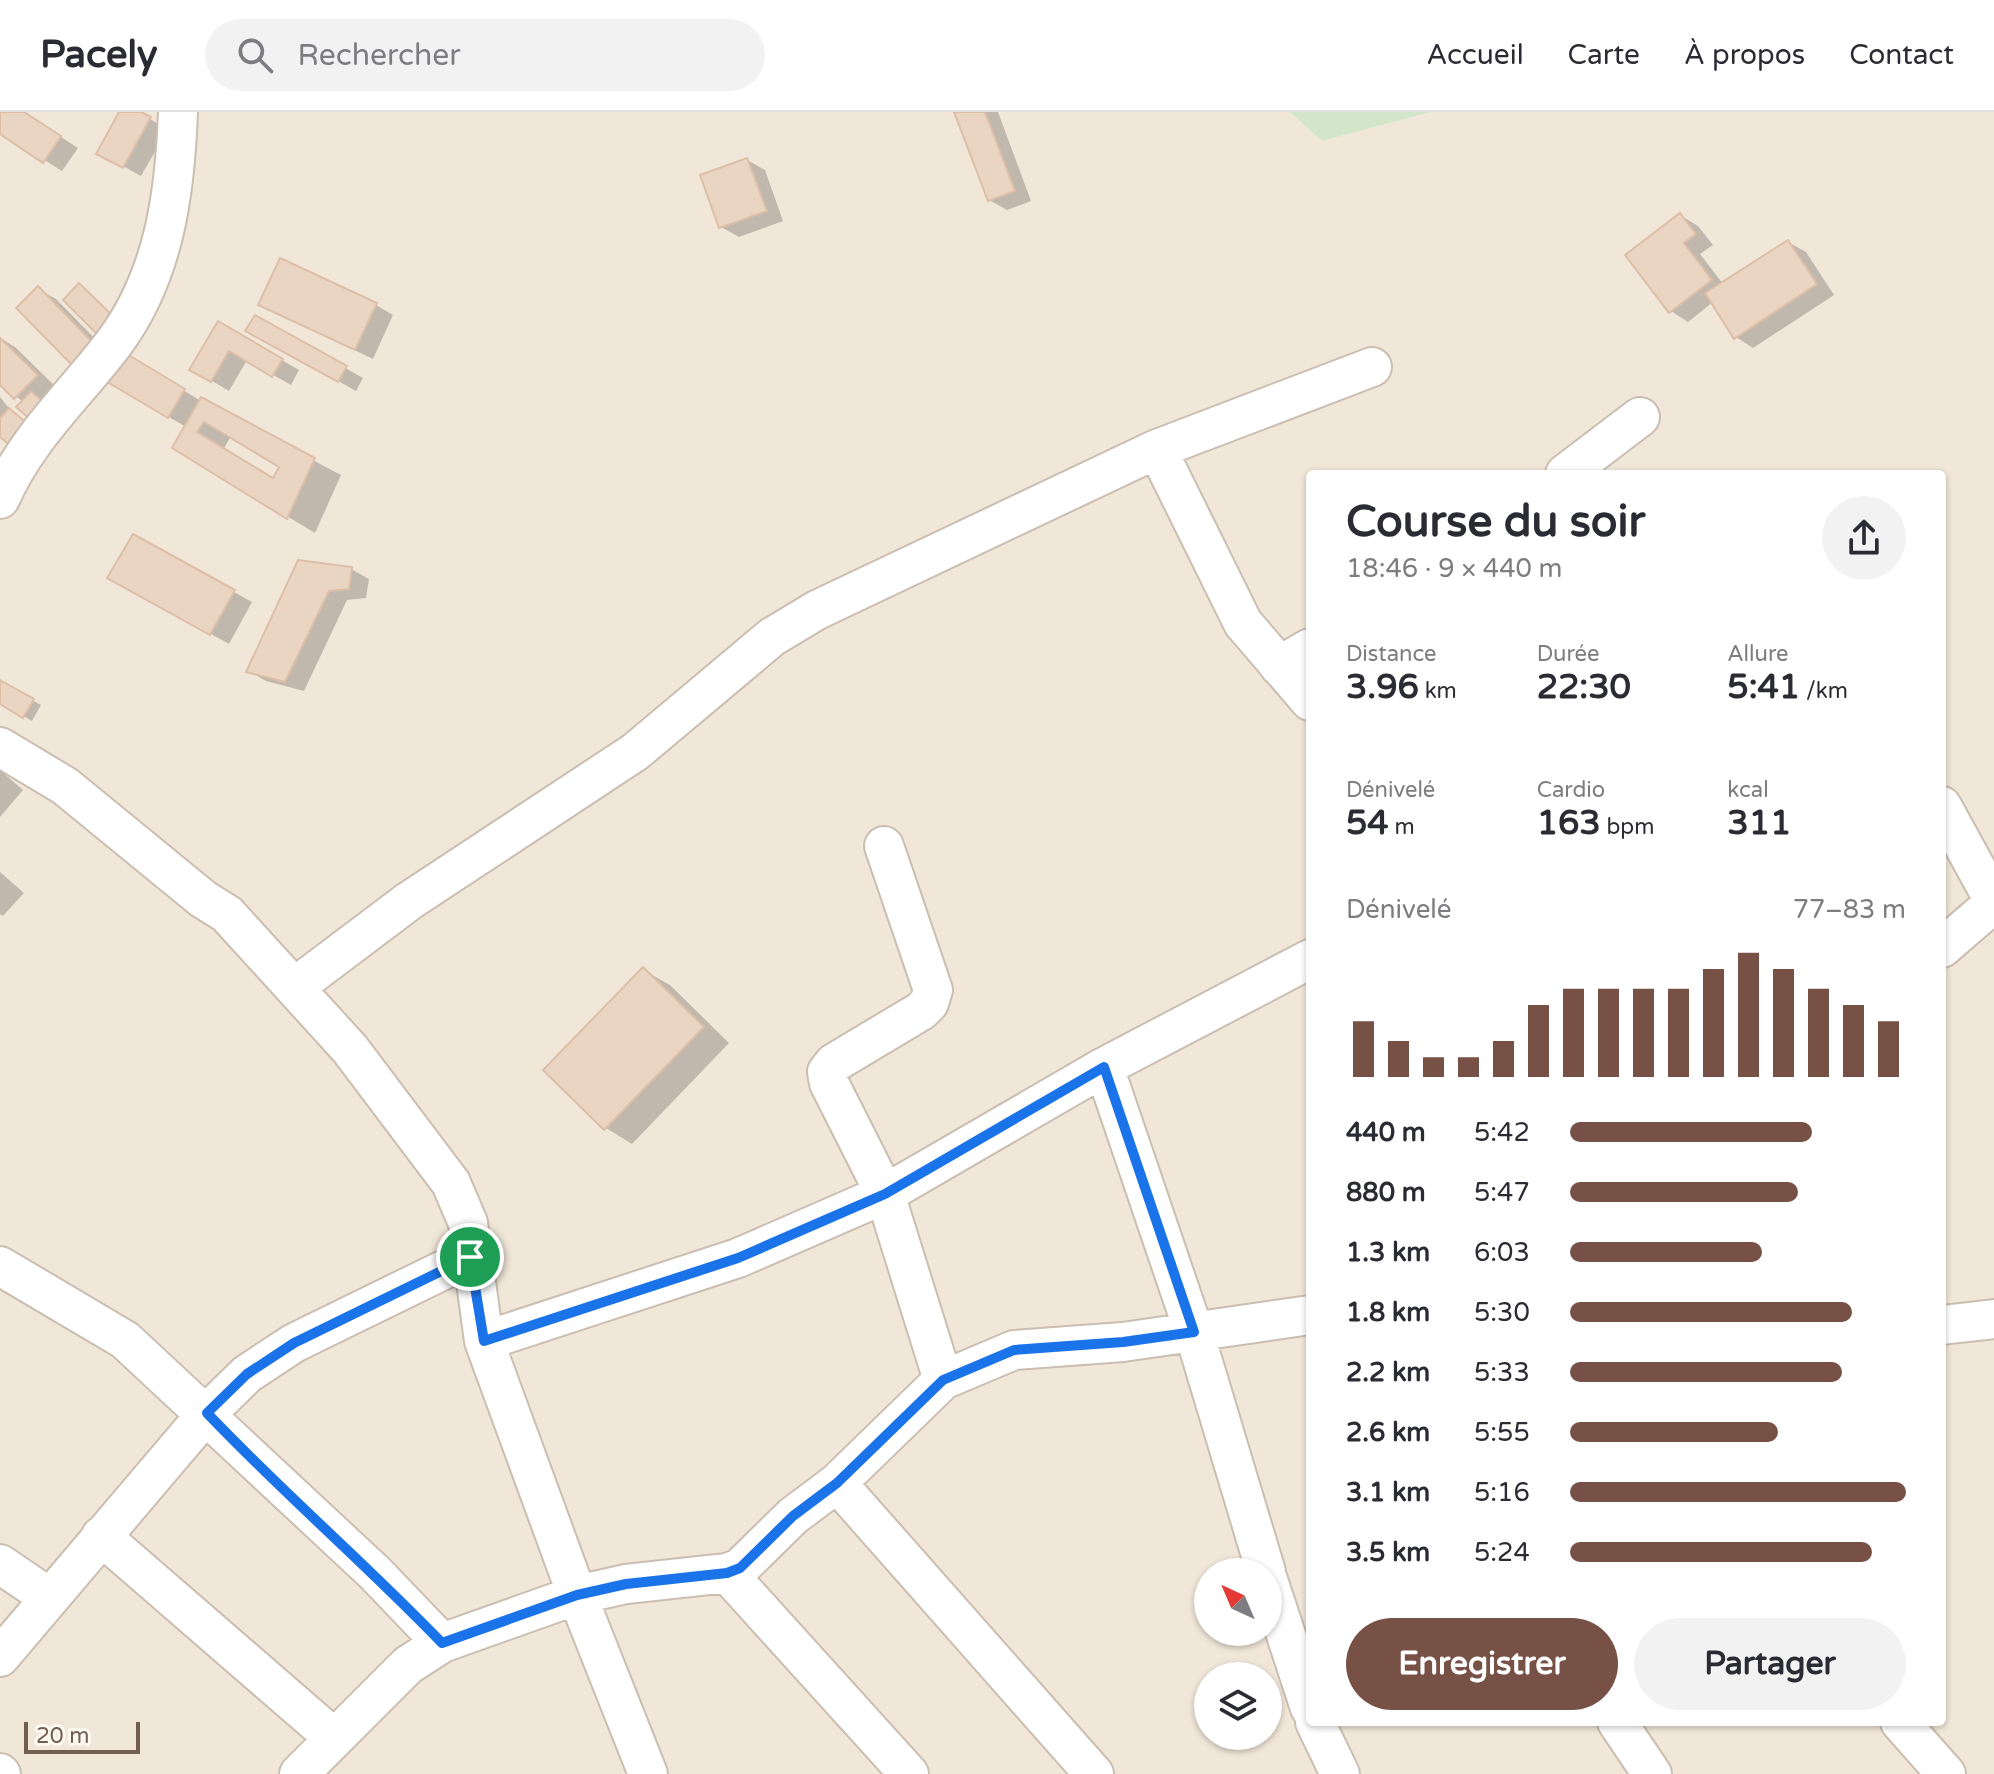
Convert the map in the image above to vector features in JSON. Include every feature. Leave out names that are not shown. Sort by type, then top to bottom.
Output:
[{"type":"street","points":[[0,499],[13,470],[38,432],[113,344],[148,285],[168,219],[178,112]]},
{"type":"street","points":[[295,987],[409,901],[635,752],[772,637],[817,610],[1157,449],[1372,367]]},
{"type":"street","points":[[1570,470],[1640,417]]},
{"type":"street","points":[[1157,449],[1243,623],[1294,657],[1306,690]]},
{"type":"street","points":[[0,747],[65,786],[203,899],[227,914],[350,1049],[451,1183],[468,1223],[470,1257],[484,1341],[577,1595],[648,1774]]},
{"type":"street","points":[[1946,813],[1994,902],[1946,944]]},
{"type":"street","points":[[884,846],[933,990],[929,1003],[921,1011],[834,1063],[827,1072],[829,1083],[885,1194],[943,1380]]},
{"type":"street","points":[[484,1341],[738,1258],[885,1194],[1104,1067],[1306,961]]},
{"type":"street","points":[[1104,1067],[1194,1332],[1262,1558]]},
{"type":"street","points":[[0,1657],[207,1413],[247,1374],[294,1343],[470,1257]]},
{"type":"street","points":[[0,1266],[125,1340],[207,1413],[260,1469],[375,1573],[442,1643]]},
{"type":"street","points":[[299,1774],[408,1665],[442,1643],[577,1595],[626,1584],[727,1573],[740,1568],[793,1516],[837,1483],[943,1380],[1014,1350],[1123,1342],[1306,1316]]},
{"type":"street","points":[[1946,1325],[1994,1319]]},
{"type":"street","points":[[837,1483],[1094,1774]]},
{"type":"street","points":[[101,1536],[334,1738]]},
{"type":"street","points":[[0,1564],[50,1598]]},
{"type":"street","points":[[727,1573],[909,1774]]},
{"type":"street","points":[[1282,1602],[1296,1624],[1306,1684]]},
{"type":"street","points":[[1317,1726],[1340,1774]]},
{"type":"street","points":[[1620,1726],[1652,1774]]},
{"type":"street","points":[[1904,1726],[1946,1774]]},
{"type":"shaded area","points":[[0,112],[1290,112],[1322,141],[1431,112],[1994,112],[1994,1774],[0,1774]]},
{"type":"green space","points":[[1290,112],[1431,112],[1322,141]]},
{"type":"building","points":[[0,112],[24,112],[61,136],[43,163],[0,134]]},
{"type":"building","points":[[119,112],[141,112],[151,117],[123,168],[96,154]]},
{"type":"building","points":[[954,112],[985,112],[1015,191],[988,201]]},
{"type":"building","points":[[747,158],[767,211],[719,228],[700,175]]},
{"type":"building","points":[[1680,213],[1696,234],[1684,243],[1712,280],[1669,313],[1625,255]]},
{"type":"building","points":[[1788,240],[1817,284],[1734,339],[1705,293]]},
{"type":"building","points":[[280,258],[377,303],[355,350],[258,305]]},
{"type":"building","points":[[79,283],[115,318],[98,335],[63,300]]},
{"type":"building","points":[[38,286],[96,346],[74,367],[16,308]]},
{"type":"building","points":[[255,315],[347,366],[338,382],[245,331]]},
{"type":"building","points":[[218,321],[283,359],[272,377],[229,351],[211,382],[189,370]]},
{"type":"building","points":[[0,338],[38,375],[14,399],[0,385]]},
{"type":"building","points":[[122,351],[185,389],[168,418],[104,380]]},
{"type":"building","points":[[31,391],[48,406],[33,422],[16,407]]},
{"type":"building","points":[[201,397],[315,458],[287,519],[172,448]],"holes":[[[204,422],[279,467],[273,478],[197,432]]]},
{"type":"building","points":[[9,408],[30,426],[12,447],[0,437],[0,418]]},
{"type":"building","points":[[133,534],[235,590],[210,635],[107,578]]},
{"type":"building","points":[[298,560],[352,567],[349,589],[329,591],[285,682],[246,672]]},
{"type":"building","points":[[0,680],[34,699],[23,718],[0,704]]},
{"type":"building","points":[[643,967],[704,1027],[604,1130],[543,1070]]},
{"type":"route","points":[[1104,1067],[1194,1332],[1123,1342],[1014,1350],[943,1380],[837,1483],[793,1516],[740,1568],[727,1573],[626,1584],[577,1595],[442,1643],[375,1573],[260,1469],[207,1413],[247,1374],[294,1343],[470,1257],[484,1341],[738,1258],[885,1194],[1104,1067]]}]
